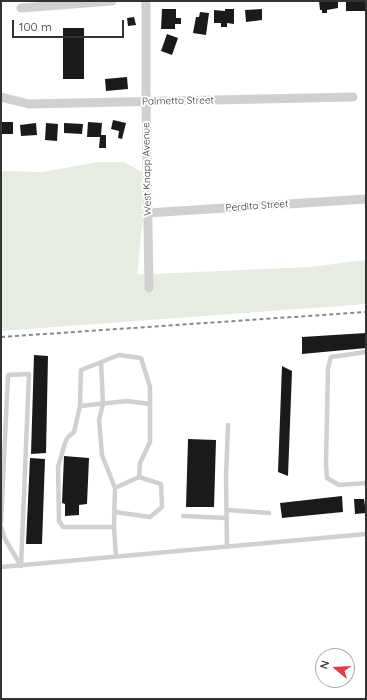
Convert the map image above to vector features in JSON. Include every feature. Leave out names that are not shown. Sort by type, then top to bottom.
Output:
[{"type":"street","points":[[21,4],[106,1]]},
{"type":"street","name":"West Knapp Avenue","points":[[146,1],[147,214],[149,288]]},
{"type":"street","name":"Palmetto Street","points":[[3,98],[29,104],[353,97]]},
{"type":"street","name":"Perdita Street","points":[[147,214],[366,199]]},
{"type":"lane","points":[[366,352],[331,357],[328,368],[326,464],[327,478],[339,485],[366,483]]},
{"type":"lane","points":[[114,527],[63,527],[59,520],[58,467],[65,443],[68,437],[74,432],[80,406],[81,370],[119,355],[141,358],[150,388],[150,442],[140,463],[139,477]]},
{"type":"lane","points":[[101,362],[104,404],[99,420],[102,455],[115,488],[114,527],[116,557]]},
{"type":"lane","points":[[1,523],[8,375],[29,374],[21,566]]},
{"type":"lane","points":[[80,406],[127,401],[150,404]]},
{"type":"lane","points":[[227,547],[226,477],[228,425]]},
{"type":"lane","points":[[115,488],[139,477],[161,484],[162,507],[150,516],[115,512]]},
{"type":"lane","points":[[227,510],[269,513]]},
{"type":"lane","points":[[183,516],[227,518]]},
{"type":"lane","points":[[1,527],[5,539],[21,566]]},
{"type":"lane","points":[[1,567],[366,534]]},
{"type":"shaded area","points":[[98,162],[124,162],[142,172],[143,218],[137,274],[144,274],[145,292],[153,292],[153,274],[310,267],[366,260],[366,304],[1,331],[1,171],[43,172]]},
{"type":"building","points":[[319,1],[338,1],[338,8],[327,10],[327,13],[322,13],[322,10],[320,10]]},
{"type":"building","points":[[366,1],[366,11],[346,11],[346,2]]},
{"type":"building","points":[[162,9],[176,9],[176,18],[181,18],[181,24],[175,24],[175,29],[161,29]]},
{"type":"building","points":[[225,9],[234,9],[234,24],[227,23],[227,27],[221,27],[221,23],[214,23],[214,10],[225,11]]},
{"type":"building","points":[[262,9],[262,20],[246,22],[245,10]]},
{"type":"building","points":[[200,12],[209,13],[206,35],[193,33],[196,17],[199,17]]},
{"type":"building","points":[[134,17],[136,25],[128,26],[127,18]]},
{"type":"building","points":[[63,28],[84,28],[84,79],[63,79]]},
{"type":"building","points":[[167,34],[178,38],[172,55],[161,51]]},
{"type":"building","points":[[127,77],[128,89],[106,91],[105,79]]},
{"type":"building","points":[[113,120],[126,123],[122,139],[118,138],[119,131],[111,129]]},
{"type":"building","points":[[2,122],[13,122],[13,134],[2,134]]},
{"type":"building","points":[[88,122],[102,123],[101,135],[106,135],[106,148],[99,148],[100,137],[87,137]]},
{"type":"building","points":[[36,123],[37,135],[21,136],[20,125]]},
{"type":"building","points":[[46,123],[58,124],[57,141],[45,140]]},
{"type":"building","points":[[64,123],[83,124],[82,134],[64,133]]},
{"type":"building","points":[[366,333],[366,348],[302,354],[302,337]]},
{"type":"building","points":[[34,355],[48,356],[46,453],[31,454]]},
{"type":"building","points":[[282,366],[292,371],[288,476],[278,472]]},
{"type":"building","points":[[188,439],[216,440],[214,507],[186,507]]},
{"type":"building","points":[[64,456],[89,458],[87,504],[79,505],[79,515],[65,516],[65,504],[62,503]]},
{"type":"building","points":[[30,458],[45,459],[42,544],[26,544]]},
{"type":"building","points":[[342,496],[343,512],[282,518],[280,503]]},
{"type":"building","points":[[354,499],[364,499],[366,513],[355,514]]},
{"type":"railway","points":[[1,337],[366,312]]}]
